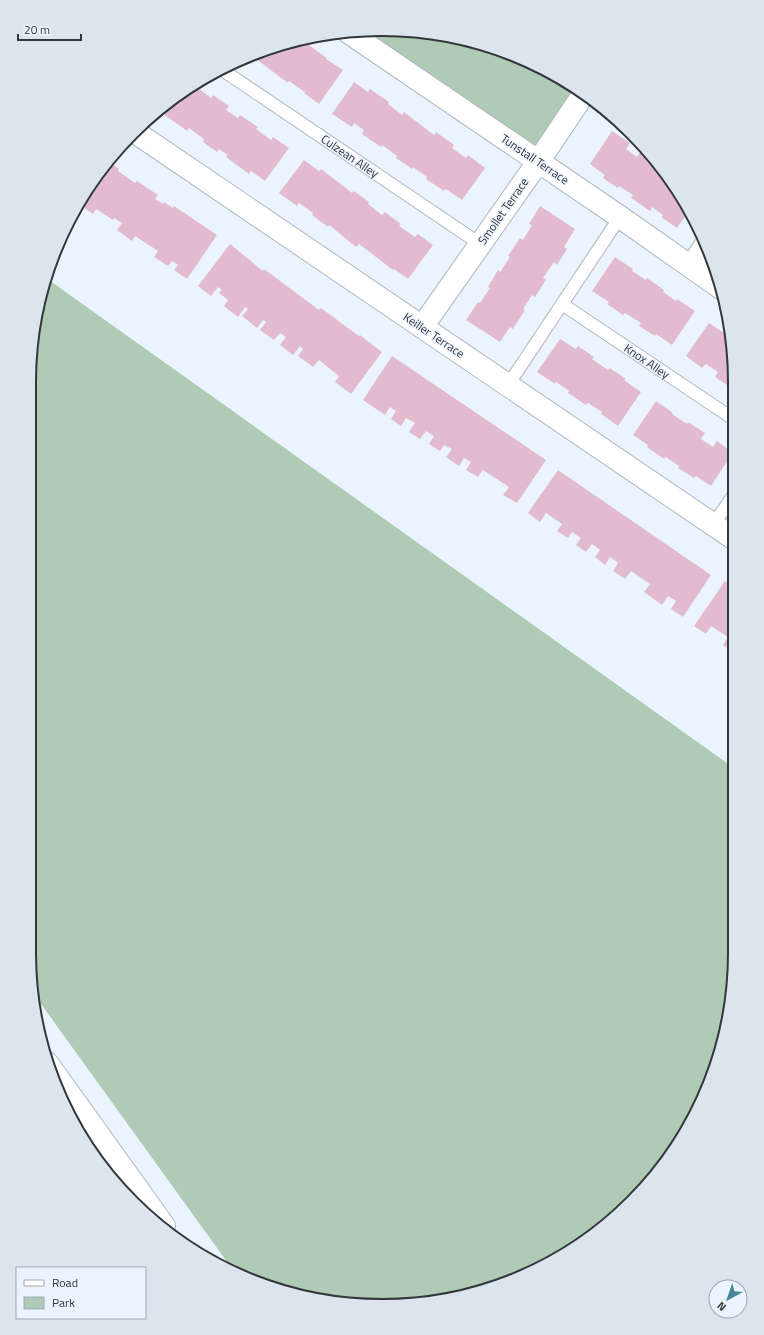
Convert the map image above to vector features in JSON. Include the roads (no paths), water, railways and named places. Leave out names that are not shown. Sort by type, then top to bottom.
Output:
[{"type":"street","name":"Tunstall Terrace","points":[[356,37],[620,217],[713,283]]},
{"type":"street","name":"Smollet Terrace","points":[[422,327],[581,99]]},
{"type":"street","name":"Keiller Terrace","points":[[139,135],[728,535]]},
{"type":"street","points":[[691,267],[702,250]]},
{"type":"street","points":[[61,1083],[156,1215]]},
{"type":"lane","name":"Culzean Alley","points":[[227,73],[480,244]]},
{"type":"lane","points":[[508,385],[620,217]]},
{"type":"lane","name":"Knox Alley","points":[[562,304],[728,415]]},
{"type":"lane","points":[[714,525],[728,504]]}]
